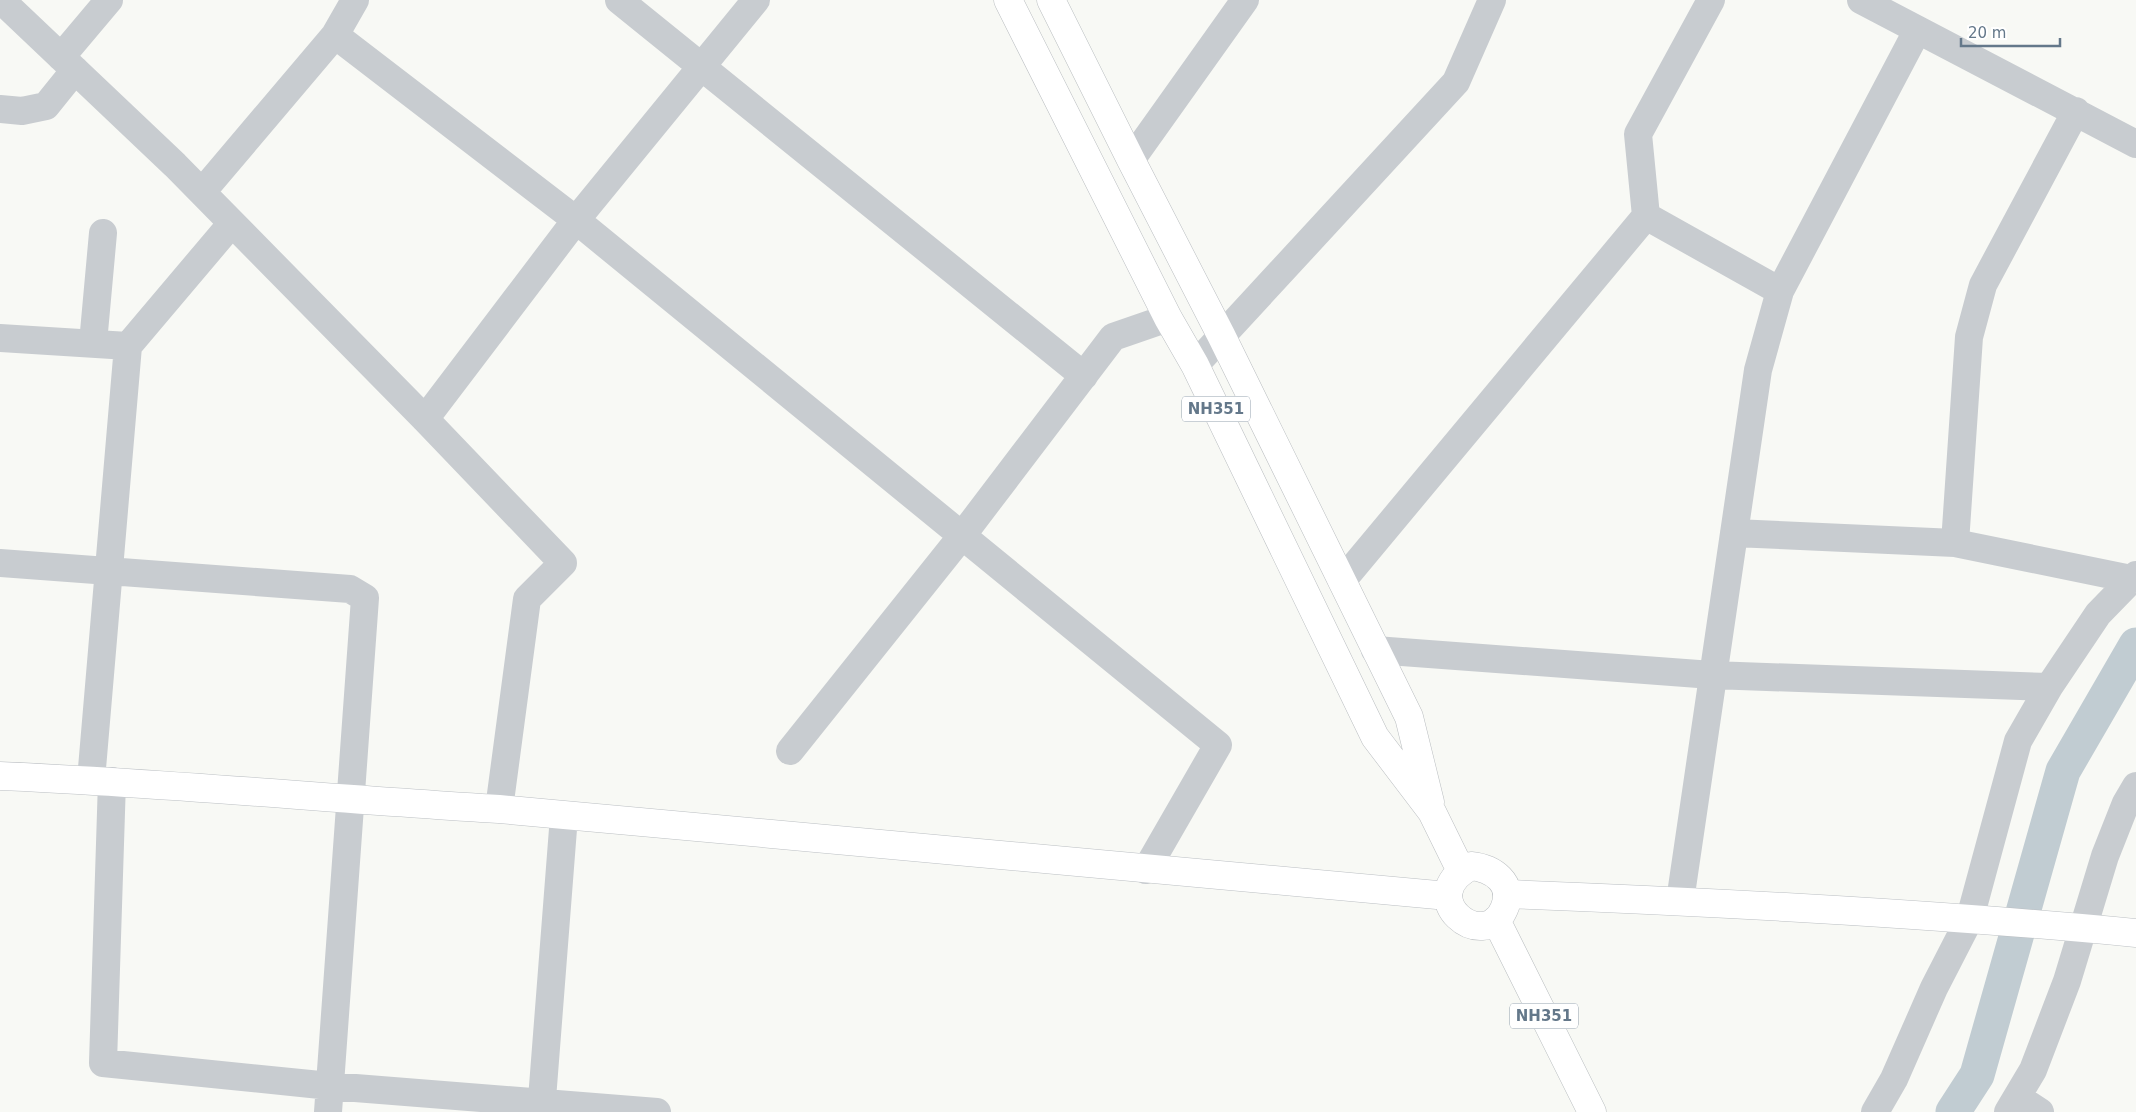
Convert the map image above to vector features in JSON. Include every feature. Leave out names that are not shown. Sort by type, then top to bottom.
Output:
[{"type":"main road","name":"NH351","points":[[1008,0],[1168,318],[1195,365],[1374,737],[1432,812],[1461,871]]},
{"type":"main road","name":"NH351","points":[[1052,0],[1131,160],[1222,335],[1408,717],[1432,812]]},
{"type":"main road","points":[[0,776],[101,780],[350,800],[499,809],[1146,870],[1448,896]]},
{"type":"main road","points":[[1471,866],[1489,870],[1503,882],[1507,894],[1504,909],[1496,920],[1486,925],[1473,925],[1462,920],[1452,912],[1448,896],[1452,883],[1461,871],[1471,866]]},
{"type":"main road","points":[[1507,894],[1680,901],[1970,918],[2136,932]]},
{"type":"main road","name":"NH351","points":[[1496,920],[1592,1112]]},
{"type":"street","points":[[1,0],[202,192],[425,419],[563,563],[527,600],[499,809]]},
{"type":"street","points":[[0,109],[22,111],[46,106],[68,63],[109,0]]},
{"type":"street","points":[[202,192],[335,35],[355,0]]},
{"type":"street","points":[[619,0],[1084,376]]},
{"type":"street","points":[[425,419],[576,220],[756,0]]},
{"type":"street","points":[[1131,160],[1245,0]]},
{"type":"street","points":[[1195,365],[1456,82],[1492,0]]},
{"type":"street","points":[[1342,581],[1646,216],[1638,134],[1711,0]]},
{"type":"street","points":[[1861,0],[2136,144]]},
{"type":"street","points":[[1680,901],[1758,370],[1780,290],[1917,30]]},
{"type":"street","points":[[335,35],[576,220],[1218,746],[1146,870]]},
{"type":"street","points":[[1955,543],[1969,337],[1983,285],[2076,111]]},
{"type":"street","points":[[1646,216],[1780,290]]},
{"type":"street","points":[[232,223],[128,346],[109,572],[101,780],[103,1063],[329,1099],[657,1112]]},
{"type":"street","points":[[93,343],[103,233]]},
{"type":"street","points":[[790,751],[961,537],[1113,337],[1168,318]]},
{"type":"street","points":[[0,338],[128,346]]},
{"type":"street","points":[[1734,533],[1955,543],[2133,577]]},
{"type":"street","points":[[0,563],[350,588],[365,598],[329,1099]]},
{"type":"street","points":[[1875,1112],[1894,1080],[1934,988],[1970,918],[2018,741],[2049,688],[2098,614],[2133,577]]},
{"type":"street","points":[[1375,650],[1712,675],[2049,688]]},
{"type":"street","points":[[2040,1112],[2013,1104],[2033,1070],[2067,981],[2078,927],[2126,803],[2136,786]]},
{"type":"street","points":[[542,1108],[564,816]]},
{"type":"waterway","points":[[1953,1112],[1977,1075],[2063,771],[2136,645]]}]
